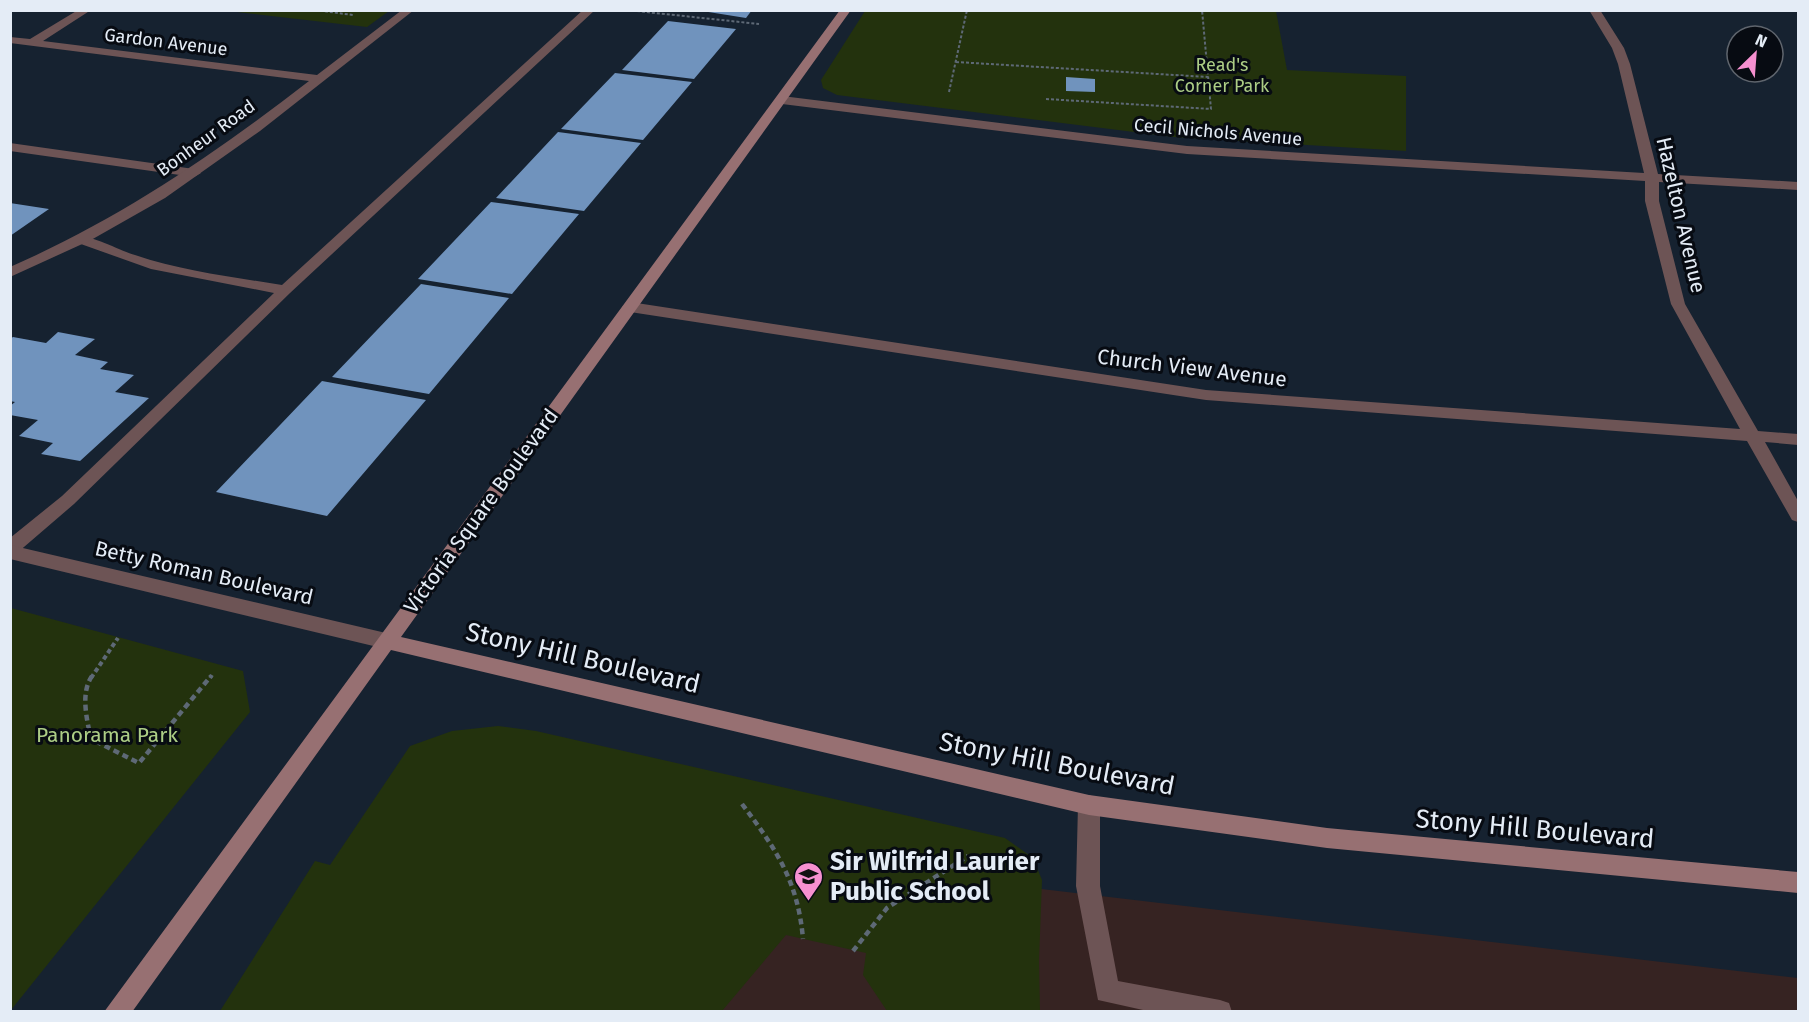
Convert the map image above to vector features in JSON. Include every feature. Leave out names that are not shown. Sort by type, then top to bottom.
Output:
[{"type":"street","points":[[31,43],[86,10]]},
{"type":"street","name":"Bonheur Road","points":[[10,273],[83,240],[194,173],[409,10]]},
{"type":"street","points":[[10,548],[68,500],[285,290],[590,10]]},
{"type":"street","name":"Victoria Square Boulevard","points":[[116,1011],[846,10]]},
{"type":"street","name":"Hazelton Avenue","points":[[1594,10],[1621,56],[1652,178],[1652,201],[1678,304],[1798,516]]},
{"type":"street","name":"Gardon Avenue","points":[[10,40],[318,78]]},
{"type":"street","name":"Cecil Nichols Avenue","points":[[782,99],[1187,150],[1798,186]]},
{"type":"street","points":[[10,147],[194,173]]},
{"type":"street","points":[[83,240],[124,259],[180,273],[285,290]]},
{"type":"street","name":"Church View Avenue","points":[[630,307],[1206,395],[1798,439]]},
{"type":"street","name":"Betty Roman Boulevard","points":[[10,552],[386,641]]},
{"type":"street","name":"Stony Hill Boulevard","points":[[386,641],[1089,805],[1328,838],[1798,883]]},
{"type":"street","points":[[1089,805],[1088,886],[1107,991],[1220,1011]]},
{"type":"path","points":[[627,10],[759,24]]},
{"type":"path","points":[[944,93],[949,94],[967,10]]},
{"type":"path","points":[[1044,99],[1211,109],[1202,10]]},
{"type":"path","points":[[956,62],[1208,77]]},
{"type":"path","points":[[118,638],[87,683],[86,712],[91,739],[139,763],[212,675]]},
{"type":"path","points":[[742,804],[778,854],[792,878],[800,900],[803,939]]},
{"type":"path","points":[[853,951],[886,908],[968,856]]},
{"type":"shaded area","name":"Sir Wilfrid Laurier Public School","points":[[956,879],[1798,978],[1798,1012],[374,1012]]},
{"type":"green space","points":[[389,10],[367,27],[229,11]]},
{"type":"green space","name":"Read's Corner Park","points":[[865,11],[1276,11],[1287,70],[1406,76],[1406,151],[1174,137],[837,95],[823,88],[821,80]]},
{"type":"green space","name":"Panorama Park","points":[[11,608],[243,671],[250,712],[11,1010]]},
{"type":"green space","points":[[498,726],[536,731],[1005,838],[1033,858],[1042,880],[1040,1011],[887,1011],[863,975],[866,953],[786,935],[722,1011],[220,1011],[315,861],[330,865],[410,746],[452,731]]},
{"type":"building","points":[[696,10],[752,10],[746,18]]},
{"type":"building","points":[[668,21],[736,29],[694,79],[622,70]]},
{"type":"building","points":[[615,73],[692,82],[643,140],[561,129]]},
{"type":"building","points":[[1066,77],[1095,79],[1095,92],[1066,91]]},
{"type":"building","points":[[558,132],[641,143],[584,211],[496,198]]},
{"type":"building","points":[[491,202],[579,214],[512,294],[418,279]]},
{"type":"building","points":[[10,203],[49,209],[10,236]]},
{"type":"building","points":[[421,284],[509,298],[429,394],[332,377]]},
{"type":"building","points":[[58,332],[95,339],[75,355],[108,362],[100,369],[134,375],[115,392],[149,398],[80,461],[41,454],[53,443],[19,436],[38,420],[10,415],[10,406],[15,402],[10,401],[10,339],[13,337],[46,343]]},
{"type":"building","points":[[322,381],[426,400],[327,516],[216,492]]},
{"type":"place","name":"Sir Wilfrid Laurier Public School","points":[[809,902]]}]
